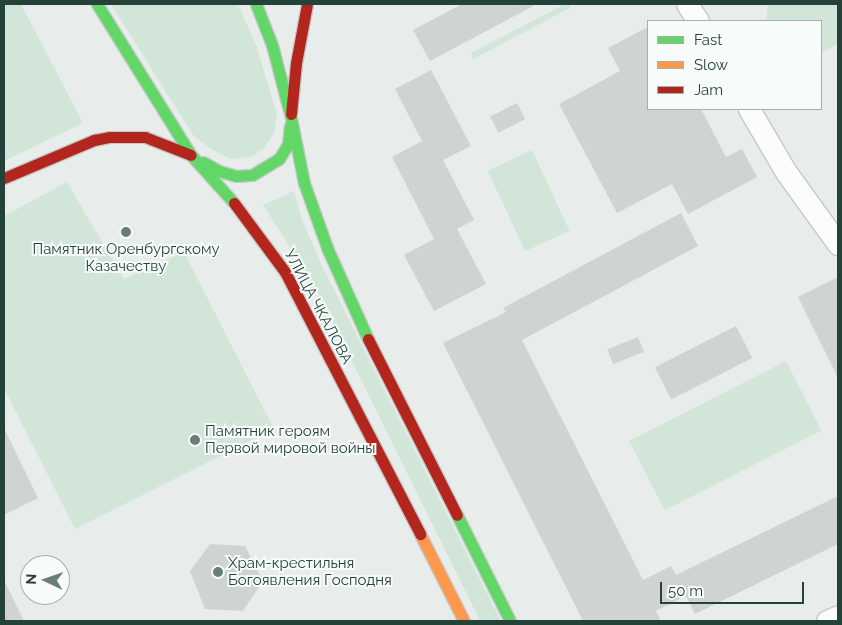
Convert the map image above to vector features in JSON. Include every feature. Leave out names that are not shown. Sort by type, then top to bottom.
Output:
[{"type":"main road","name":"УЛИЦА ЧКАЛОВА","points":[[97,4],[191,155],[238,207],[286,272],[464,621]]},
{"type":"main road","name":"УЛИЦА ЧКАЛОВА","points":[[256,4],[272,46],[291,118],[304,183],[328,250],[374,352],[510,621]]},
{"type":"main road","points":[[4,178],[86,144],[108,137],[145,137],[191,155],[219,171],[236,176],[252,175],[267,168],[279,159],[288,144],[296,63],[307,4]]},
{"type":"street","points":[[688,4],[697,20]]},
{"type":"street","points":[[751,110],[786,172],[838,244]]},
{"type":"street","points":[[827,621],[838,616]]},
{"type":"green space","points":[[4,4],[21,4],[83,123],[4,161]]},
{"type":"green space","points":[[111,4],[238,4],[256,45],[277,114],[274,133],[264,148],[252,157],[230,159],[211,149],[193,135]]},
{"type":"green space","points":[[568,4],[570,8],[473,59],[471,53]]},
{"type":"green space","points":[[768,4],[838,4],[838,44],[822,52],[822,20],[766,20]]},
{"type":"green space","points":[[532,150],[570,231],[525,251],[488,171]]},
{"type":"green space","points":[[67,182],[124,279],[184,252],[274,429],[75,529],[4,388],[4,216]]},
{"type":"green space","points":[[294,191],[301,217],[321,264],[501,621],[480,621],[316,288],[263,205]]},
{"type":"green space","points":[[786,361],[821,430],[665,510],[629,441]]},
{"type":"building","points":[[462,4],[537,4],[430,61],[413,30]]},
{"type":"building","points":[[647,28],[647,110],[702,110],[726,157],[742,149],[757,177],[688,214],[672,184],[617,213],[559,104],[620,71],[608,48]]},
{"type":"building","points":[[431,70],[471,146],[443,160],[474,220],[457,229],[486,284],[434,311],[404,255],[434,239],[392,157],[422,141],[395,89]]},
{"type":"building","points":[[517,103],[525,119],[498,133],[490,117]]},
{"type":"building","points":[[681,213],[698,246],[522,340],[643,580],[671,566],[676,575],[838,496],[838,544],[695,614],[686,596],[656,611],[661,621],[583,621],[443,343],[506,312],[503,308]]},
{"type":"building","points":[[838,277],[838,378],[798,297]]},
{"type":"building","points":[[736,326],[752,358],[671,399],[655,367]]},
{"type":"building","points":[[638,337],[644,352],[613,364],[607,349]]},
{"type":"building","points":[[4,428],[38,498],[4,515]]},
{"type":"building","points":[[210,544],[245,546],[263,581],[243,611],[205,609],[190,571]]},
{"type":"building","points":[[4,580],[24,621],[4,621]]},
{"type":"traffic: fast","points":[[97,4],[191,155],[234,203]]},
{"type":"traffic: fast","points":[[256,4],[272,45],[291,118],[304,183],[328,250],[368,339]]},
{"type":"traffic: fast","points":[[203,162],[219,171],[236,176],[252,175],[279,159],[288,144],[290,126]]},
{"type":"traffic: fast","points":[[457,515],[510,621]]},
{"type":"traffic: slow","points":[[420,534],[464,621]]},
{"type":"traffic: jam","points":[[291,114],[296,63],[307,4]]},
{"type":"traffic: jam","points":[[4,178],[94,140],[109,137],[145,137],[191,155]]},
{"type":"traffic: jam","points":[[234,203],[285,272],[420,534]]},
{"type":"traffic: jam","points":[[368,339],[457,515]]},
{"type":"place","name":"Памятник Оренбургскому Казачеству","points":[[126,232]]},
{"type":"place","name":"Памятник героям Первой мировой войны","points":[[195,440]]},
{"type":"place","name":"Храм-крестильня Богоявления Господня","points":[[218,572]]}]
